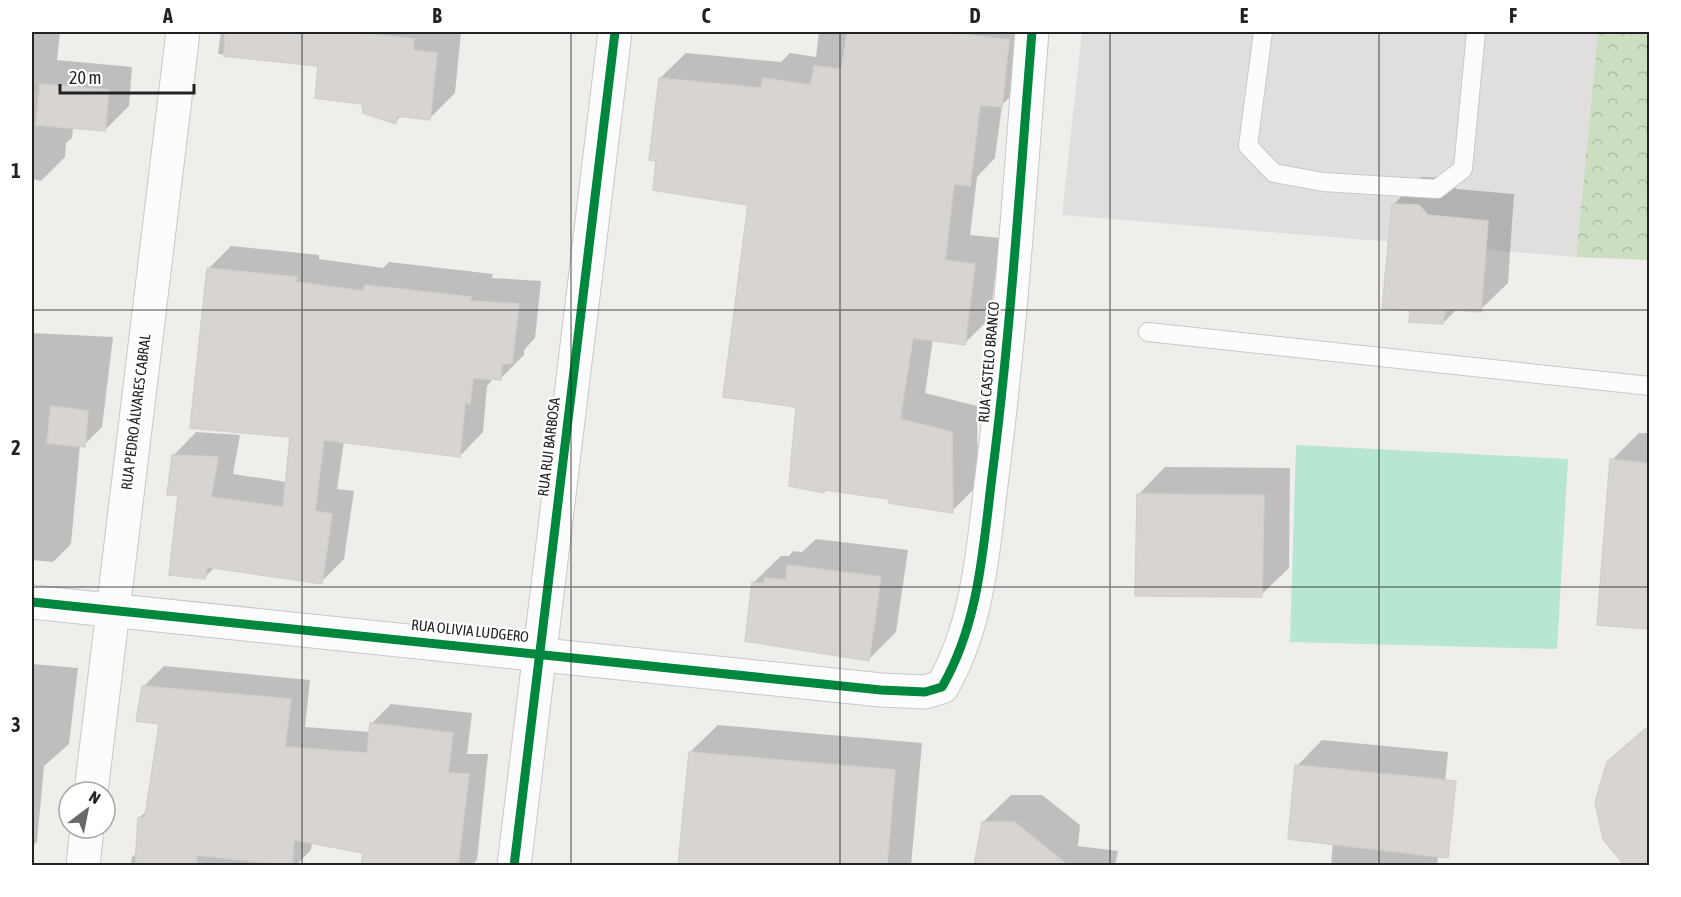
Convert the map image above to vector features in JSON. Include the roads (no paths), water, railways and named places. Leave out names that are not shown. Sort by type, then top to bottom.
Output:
[{"type":"street","name":"RUA PEDRO ÁLVARES CABRAL","points":[[92,780],[111,610],[183,32]]},
{"type":"street","name":"RUA RUI BARBOSA","points":[[514,866],[615,32]]},
{"type":"street","name":"RUA CASTELO BRANCO","points":[[942,687],[955,665],[969,630],[980,573],[1000,419],[1032,32]]},
{"type":"street","name":"RUA OLIVIA LUDGERO","points":[[32,602],[880,690],[925,692],[942,687]]},
{"type":"street","points":[[83,866],[86,840]]},
{"type":"lane","points":[[1263,32],[1248,146],[1274,173],[1323,182],[1437,189],[1463,169],[1476,32]]},
{"type":"lane","points":[[1148,332],[1650,386]]}]
